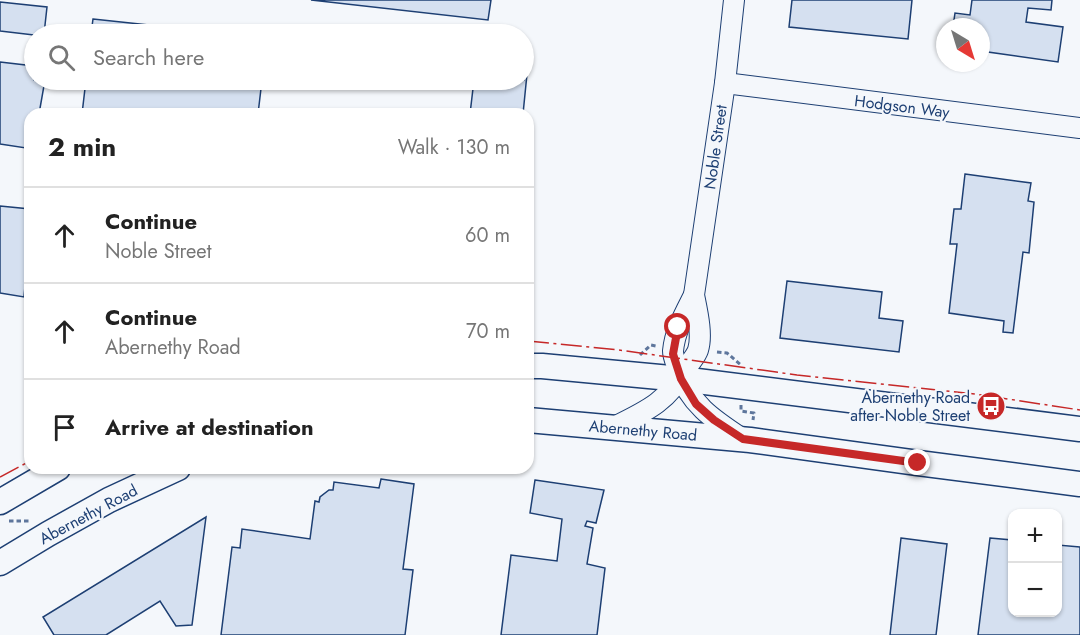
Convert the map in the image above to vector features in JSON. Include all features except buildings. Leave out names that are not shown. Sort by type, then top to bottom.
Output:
[{"type":"main road","points":[[534,366],[681,379],[1080,429]]},
{"type":"main road","name":"Abernethy Road","points":[[534,420],[746,439],[1080,484]]},
{"type":"main road","points":[[0,502],[48,474]]},
{"type":"main road","name":"Abernethy Road","points":[[0,563],[109,500],[165,474]]},
{"type":"street","name":"Noble Street","points":[[734,0],[725,83],[694,295],[678,327],[673,354],[681,379],[696,404],[714,420],[746,439]]},
{"type":"street","name":"Hodgson Way","points":[[725,83],[1080,128]]},
{"type":"street","points":[[614,427],[644,413],[663,399],[681,379]]},
{"type":"path","points":[[743,387],[741,411],[754,413],[746,439]]},
{"type":"power","points":[[534,342],[619,350],[797,375],[975,394],[1080,410]]},
{"type":"power","points":[[0,477],[24,464]]},
{"type":"place","name":"Abernethy Road after Noble Street","points":[[991,406]]},
{"type":"route","points":[[678,327],[673,354],[681,379],[696,404],[714,420],[743,439],[918,463]]}]
